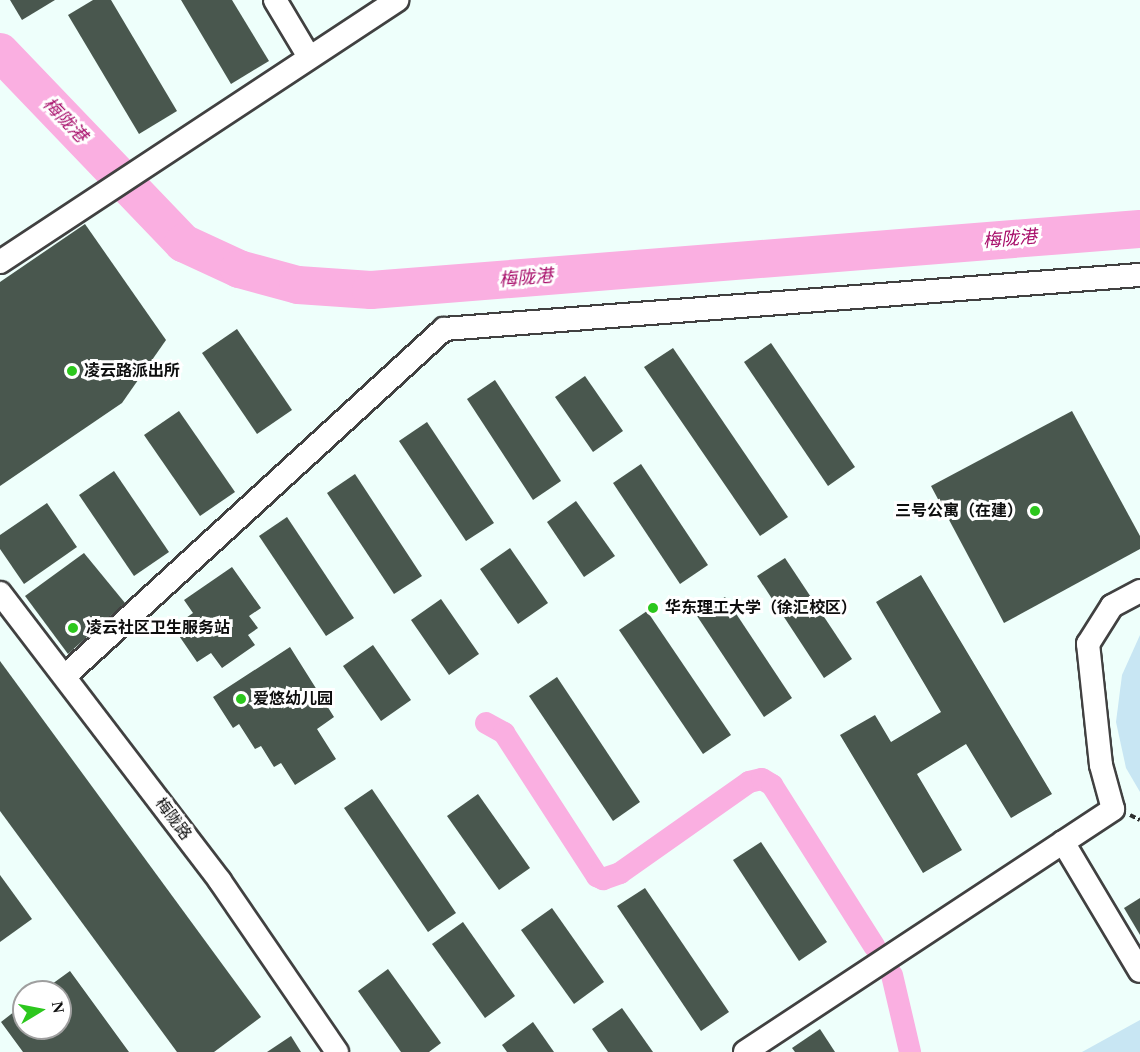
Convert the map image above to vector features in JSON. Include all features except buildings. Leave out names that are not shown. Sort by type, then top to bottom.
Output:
[{"type":"street","points":[[275,0],[309,57]]},
{"type":"street","points":[[0,262],[398,0]]},
{"type":"street","points":[[65,676],[444,329],[1140,275]]},
{"type":"street","points":[[744,1052],[1113,809],[1101,765],[1088,644],[1113,606],[1140,591]]},
{"type":"street","name":"梅陇路","points":[[0,593],[220,882],[337,1052]]},
{"type":"street","points":[[1063,842],[1140,971]]},
{"type":"shaded area","points":[[1140,635],[1140,792],[1126,768],[1116,722],[1122,675]]},
{"type":"shaded area","points":[[1140,1020],[1140,1052],[1082,1052]]},
{"type":"waterway","name":"梅陇港","points":[[0,52],[183,243],[239,269],[298,285],[371,290],[1140,229]]},
{"type":"waterway","points":[[486,723],[504,733],[597,876],[603,879],[620,873],[749,782],[762,779],[772,785],[874,946]]},
{"type":"waterway","points":[[892,975],[910,1052]]},
{"type":"place","name":"凌云路派出所","points":[[72,371]]},
{"type":"place","name":"三号公寓（在建）","points":[[1035,511]]},
{"type":"place","name":"华东理工大学（徐汇校区）","points":[[653,608]]},
{"type":"place","name":"凌云社区卫生服务站","points":[[73,628]]},
{"type":"place","name":"爱悠幼儿园","points":[[241,699]]}]
